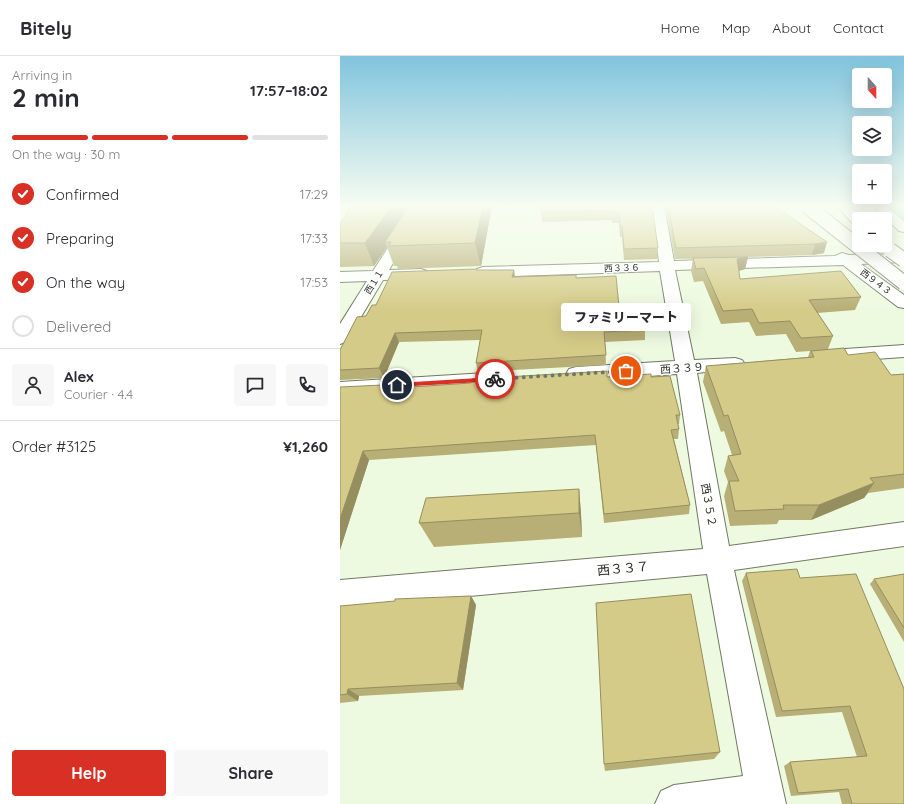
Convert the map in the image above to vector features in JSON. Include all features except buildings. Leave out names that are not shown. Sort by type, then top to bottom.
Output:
[{"type":"main road","name":"西１１","points":[[340,338],[399,241]]},
{"type":"main road","name":"西３５２","points":[[663,241],[718,560],[766,798]]},
{"type":"main road","points":[[851,241],[904,283]]},
{"type":"main road","name":"西９４３","points":[[828,247],[904,303]]},
{"type":"main road","points":[[892,250],[904,259]]},
{"type":"main road","name":"西３３６","points":[[465,273],[904,259]]},
{"type":"main road","points":[[340,277],[434,274]]},
{"type":"main road","points":[[826,357],[904,351]]},
{"type":"main road","name":"西３３９","points":[[560,375],[686,368],[756,362]]},
{"type":"main road","points":[[340,389],[519,378]]},
{"type":"main road","name":"西３３７","points":[[340,594],[718,560],[904,534]]},
{"type":"main road","points":[[674,804],[766,798]]},
{"type":"way so far","points":[[495,379],[626,371]]},
{"type":"place","name":"ファミリーマート","points":[[626,371]]},
{"type":"route","points":[[397,385],[495,379]]}]
